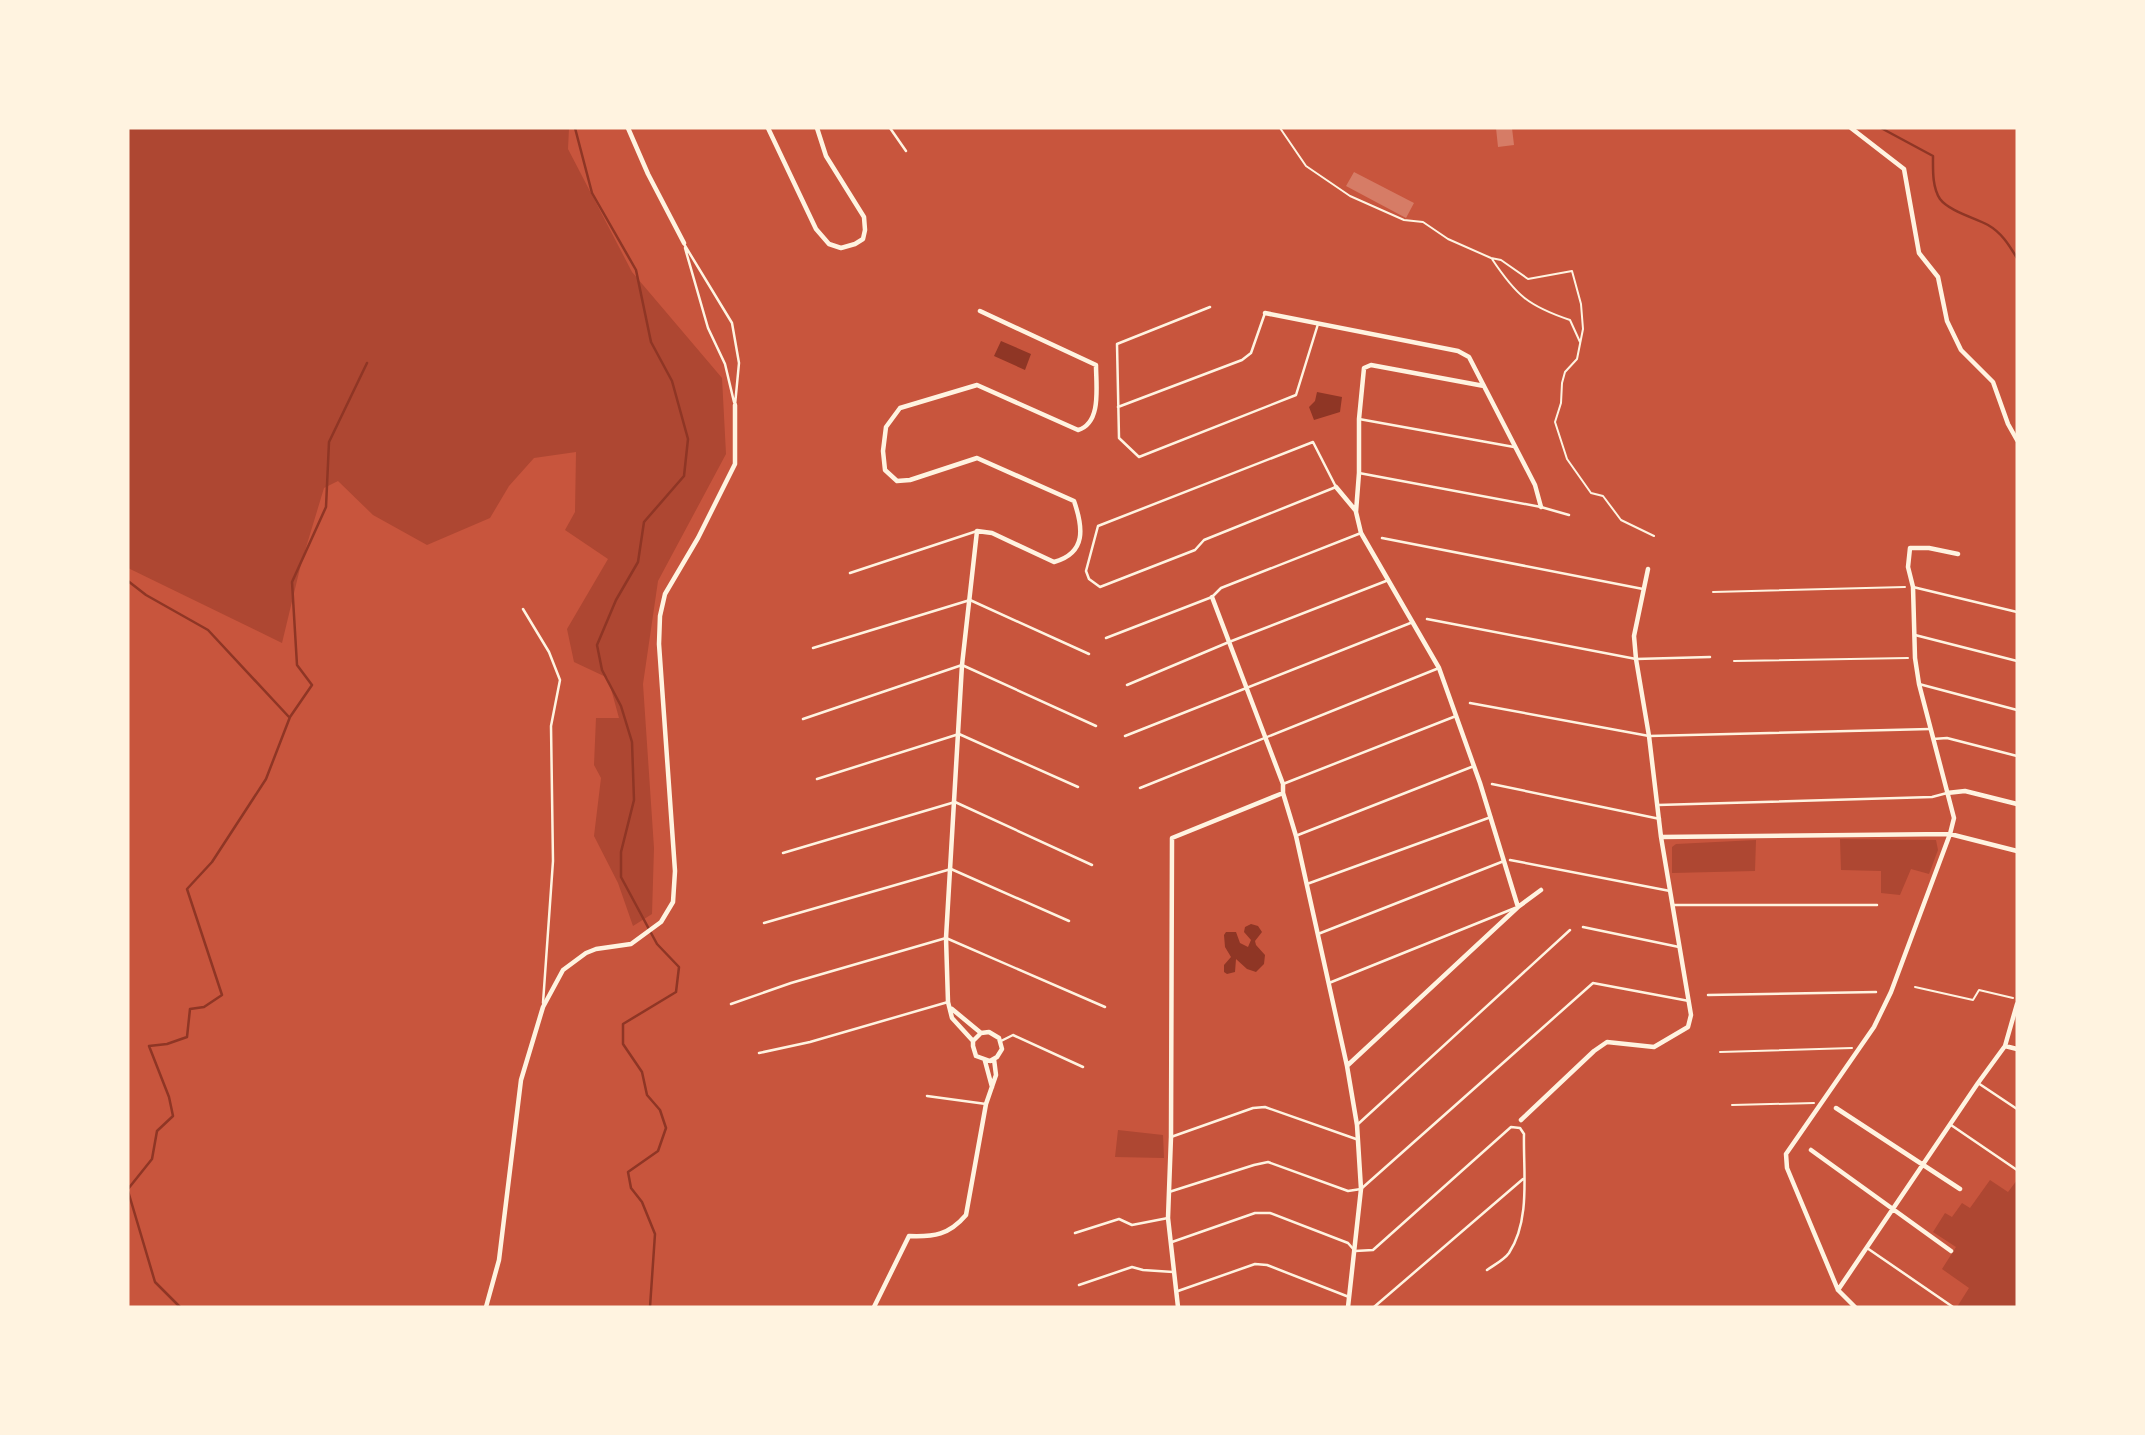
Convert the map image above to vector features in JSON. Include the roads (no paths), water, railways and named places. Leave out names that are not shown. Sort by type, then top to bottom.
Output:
[{"type":"street","points":[[628,128],[648,174],[684,243]]},
{"type":"street","points":[[768,128],[816,229],[829,244],[841,247],[855,244],[863,239],[864,217],[826,156],[817,128]]},
{"type":"street","points":[[1851,128],[1904,169],[1919,253],[1938,277],[1947,321],[1961,350],[1993,382],[2008,424],[2017,440]]},
{"type":"street","points":[[974,1041],[952,1018],[948,1002],[946,937],[962,665],[977,531],[992,533],[1055,562],[1067,559],[1076,549],[1081,521],[1074,501],[977,458],[910,480],[897,481],[885,470],[883,451],[886,427],[900,408],[977,385],[1078,430],[1085,428],[1091,423],[1095,407],[1096,365],[980,311]]},
{"type":"street","points":[[1265,313],[1458,351],[1469,357],[1535,485],[1541,507]]},
{"type":"street","points":[[1484,386],[1371,365],[1364,368],[1359,419],[1356,512],[1361,533],[1439,668],[1507,861],[1518,907]]},
{"type":"street","points":[[486,1307],[499,1260],[521,1080],[542,1007],[563,970],[596,948],[631,944],[661,922],[673,902],[675,871],[659,644],[660,616],[665,594],[735,464],[735,405]]},
{"type":"street","points":[[1336,487],[1356,512]]},
{"type":"street","points":[[1855,1307],[1838,1290],[1787,1168],[1786,1154],[1874,1027],[1892,992],[1950,834],[1954,818],[1919,684],[1915,658],[1913,587],[1908,567],[1910,548],[1929,548],[1958,554]]},
{"type":"street","points":[[1521,1120],[1607,1042],[1654,1048],[1688,1027],[1691,1015],[1661,837],[1649,736],[1636,659],[1634,636],[1648,569]]},
{"type":"street","points":[[1212,597],[1283,784],[1347,1066],[1357,1125],[1361,1189],[1348,1307]]},
{"type":"street","points":[[1948,793],[1965,791],[2017,804]]},
{"type":"street","points":[[1178,1307],[1168,1218],[1171,1137],[1172,838],[1283,793]]},
{"type":"street","points":[[1661,837],[1950,834],[2017,851]]},
{"type":"street","points":[[1347,1066],[1518,907],[1541,890]]},
{"type":"street","points":[[1838,1290],[2005,1046],[2017,1004]]},
{"type":"street","points":[[951,1009],[981,1033],[993,1033],[1001,1041],[1002,1049],[994,1059],[985,1061],[974,1051],[974,1041],[981,1033]]},
{"type":"street","points":[[2005,1046],[2017,1049]]},
{"type":"street","points":[[874,1307],[909,1236],[932,1237],[956,1228],[966,1215],[986,1104],[996,1075],[994,1059]]},
{"type":"street","points":[[985,1061],[992,1088]]},
{"type":"street","points":[[1836,1108],[1960,1189]]},
{"type":"street","points":[[1811,1150],[1951,1251]]},
{"type":"lane","points":[[890,128],[906,151]]},
{"type":"lane","points":[[684,243],[732,323],[739,363],[735,405]]},
{"type":"lane","points":[[684,243],[708,328],[725,364],[735,405]]},
{"type":"lane","points":[[1210,307],[1117,344],[1119,438],[1139,457],[1296,395],[1318,323]]},
{"type":"lane","points":[[1118,407],[1242,360],[1251,353],[1265,313]]},
{"type":"lane","points":[[1359,419],[1516,447]]},
{"type":"lane","points":[[1313,442],[1336,487],[1203,540],[1195,551],[1101,587],[1089,579],[1086,571],[1098,526],[1313,442]]},
{"type":"lane","points":[[1359,473],[1541,507],[1569,515]]},
{"type":"lane","points":[[850,573],[977,531]]},
{"type":"lane","points":[[1106,638],[1212,597],[1221,588],[1361,533]]},
{"type":"lane","points":[[1382,538],[1643,589]]},
{"type":"lane","points":[[1127,685],[1229,642],[1390,580]]},
{"type":"lane","points":[[1913,587],[2017,612]]},
{"type":"lane","points":[[813,648],[970,600],[1089,654]]},
{"type":"lane","points":[[523,609],[550,652],[560,680],[551,726],[553,862],[542,1007]]},
{"type":"lane","points":[[1427,619],[1636,659],[1710,657]]},
{"type":"lane","points":[[1125,736],[1413,622]]},
{"type":"lane","points":[[1915,635],[2017,661]]},
{"type":"lane","points":[[803,719],[962,665],[1096,726]]},
{"type":"lane","points":[[1140,788],[1439,668]]},
{"type":"lane","points":[[1919,684],[2017,710]]},
{"type":"lane","points":[[1470,703],[1649,736],[1930,729]]},
{"type":"lane","points":[[1283,784],[1456,716]]},
{"type":"lane","points":[[817,779],[959,734],[1078,787]]},
{"type":"lane","points":[[1933,739],[1947,738],[2017,756]]},
{"type":"lane","points":[[1296,836],[1474,766]]},
{"type":"lane","points":[[1492,784],[1660,819]]},
{"type":"lane","points":[[1658,805],[1932,797],[1948,793]]},
{"type":"lane","points":[[783,853],[955,802],[1092,865]]},
{"type":"lane","points":[[1306,884],[1491,817]]},
{"type":"lane","points":[[1318,934],[1507,861],[1670,891]]},
{"type":"lane","points":[[764,923],[951,869],[1069,921]]},
{"type":"lane","points":[[1672,905],[1877,905]]},
{"type":"lane","points":[[1329,983],[1518,907]]},
{"type":"lane","points":[[1583,927],[1679,947]]},
{"type":"lane","points":[[1357,1125],[1570,930]]},
{"type":"lane","points":[[731,1004],[791,983],[946,937],[1105,1007]]},
{"type":"lane","points":[[1169,1192],[1268,1162],[1348,1191],[1361,1189],[1593,982],[1689,1001]]},
{"type":"lane","points":[[1708,995],[1876,992]]},
{"type":"lane","points":[[759,1053],[810,1042],[948,1002]]},
{"type":"lane","points":[[1001,1041],[1013,1035],[1083,1067]]},
{"type":"lane","points":[[1978,1083],[2017,1110]]},
{"type":"lane","points":[[927,1096],[986,1104]]},
{"type":"lane","points":[[1171,1137],[1253,1108],[1265,1107],[1356,1139]]},
{"type":"lane","points":[[1951,1125],[2017,1170]]},
{"type":"lane","points":[[1172,1241],[1255,1213],[1270,1213],[1348,1243],[1355,1251],[1373,1250],[1511,1127],[1520,1128],[1524,1134],[1523,1212],[1517,1236],[1508,1255],[1488,1270]]},
{"type":"lane","points":[[1374,1307],[1523,1179]]},
{"type":"lane","points":[[1074,1233],[1119,1219],[1132,1225],[1168,1218]]},
{"type":"lane","points":[[1867,1248],[1953,1307]]},
{"type":"lane","points":[[1175,1292],[1255,1264],[1267,1265],[1349,1297]]},
{"type":"lane","points":[[1079,1285],[1132,1267],[1173,1272]]},
{"type":"waterway","points":[[575,128],[592,193],[636,270],[651,342],[672,381],[688,439],[684,476],[644,522],[638,562],[616,600],[597,645],[602,670],[621,706],[632,742],[634,800],[621,852],[621,877],[657,944],[679,967],[676,992],[623,1024],[623,1044],[642,1072],[647,1095],[660,1110],[666,1128],[658,1151],[628,1172],[631,1188],[642,1202],[655,1234],[650,1307]]},
{"type":"waterway","points":[[1881,128],[1933,156],[1934,184],[1940,199],[1956,211],[1993,228],[2017,258]]},
{"type":"waterway","points":[[128,1189],[152,1159],[157,1131],[173,1116],[169,1097],[149,1046],[167,1044],[187,1037],[190,1009],[204,1007],[222,995],[187,889],[212,862],[266,779],[290,717],[312,685],[297,665],[292,582],[326,507],[329,442],[367,363]]},
{"type":"waterway","points":[[128,581],[146,595],[208,630],[289,717]]},
{"type":"waterway","points":[[128,1191],[155,1282],[180,1307]]}]
